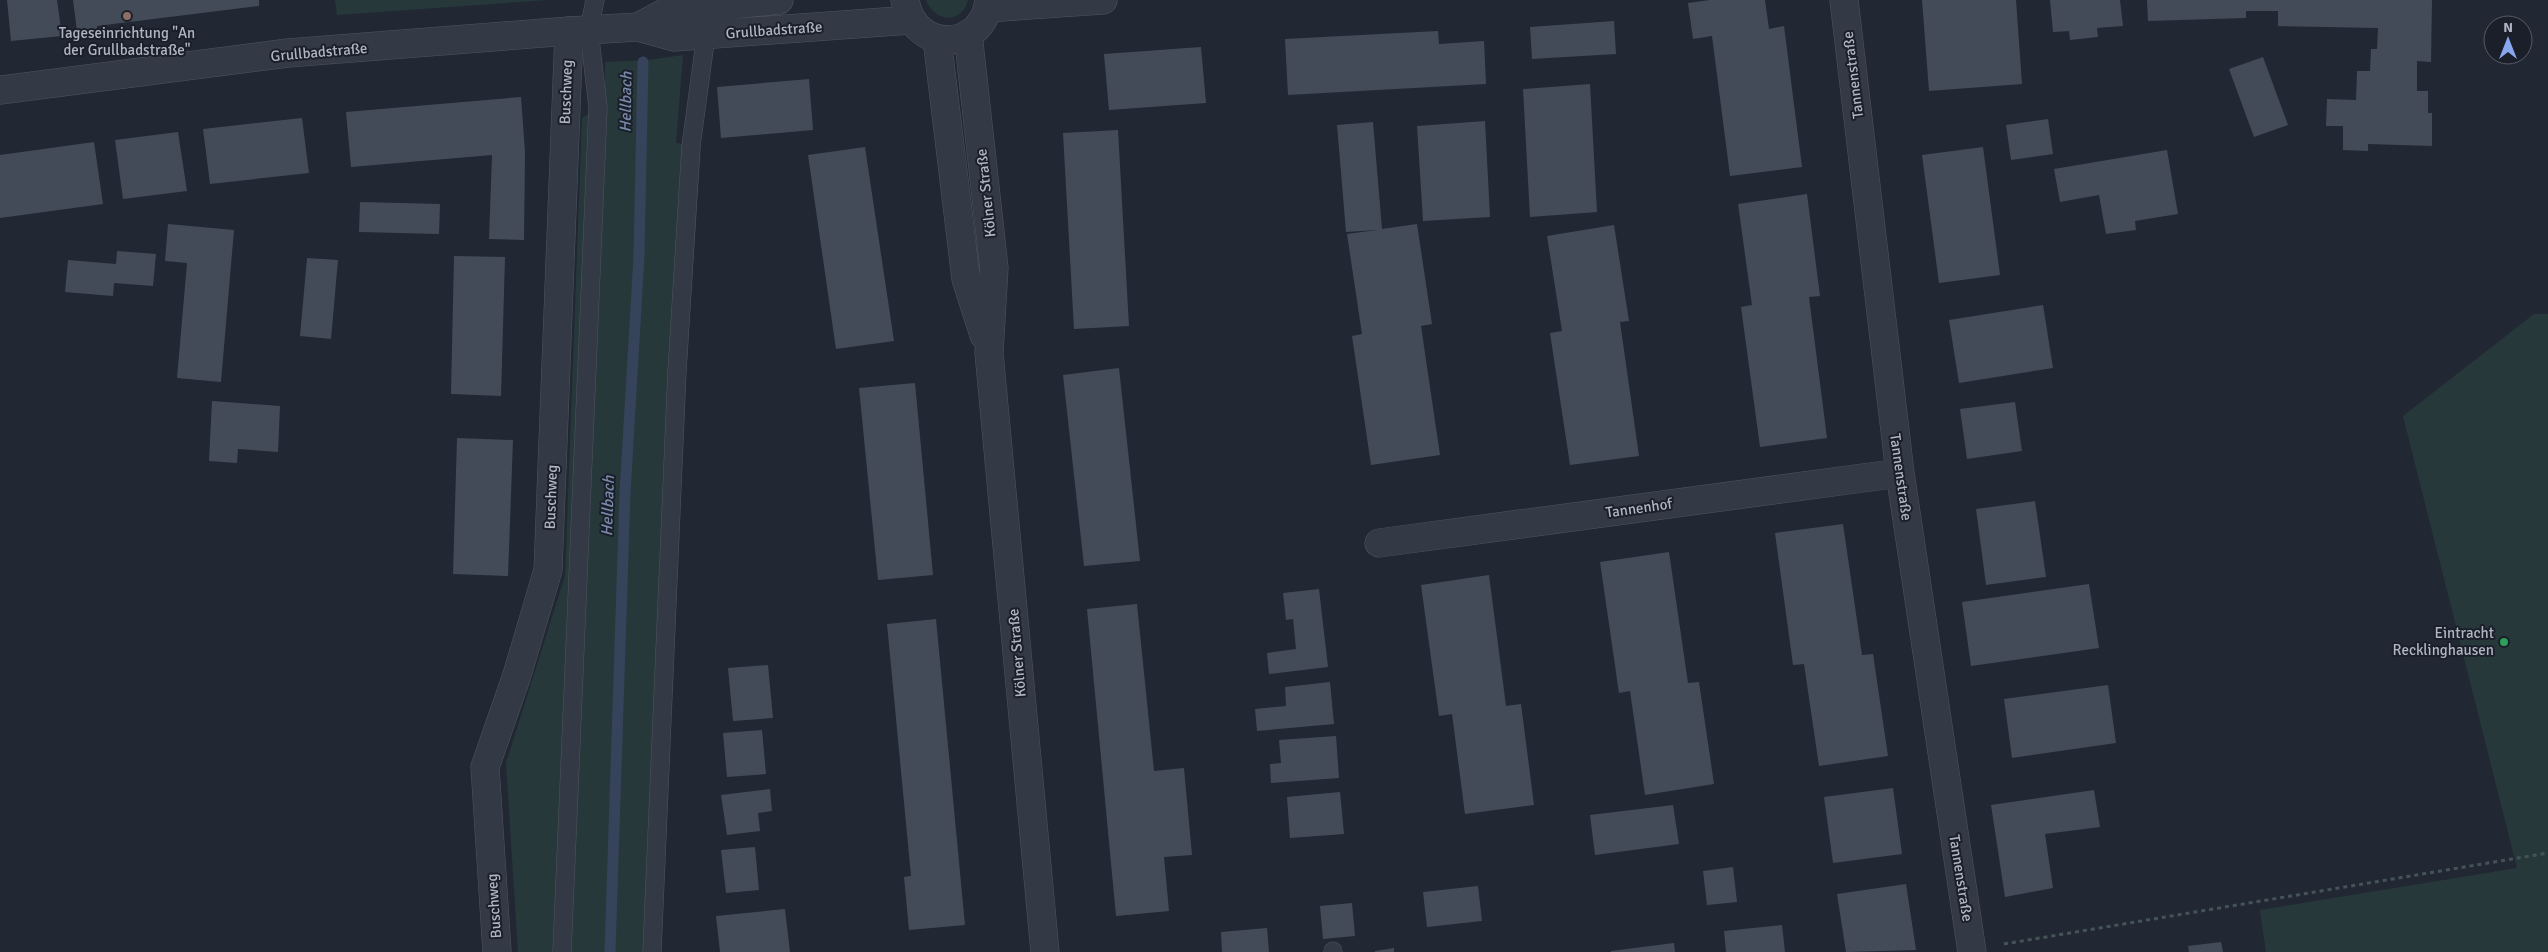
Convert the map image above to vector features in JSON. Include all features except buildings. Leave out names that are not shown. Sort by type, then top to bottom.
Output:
[{"type":"street","name":"Grullbadstraße","points":[[638,27],[668,11],[699,4],[779,0]]},
{"type":"street","points":[[937,39],[948,40],[968,34],[977,28],[988,4],[1103,0]]},
{"type":"street","name":"Tannenstraße","points":[[1844,0],[1900,474],[1971,951]]},
{"type":"street","name":"Grullbadstraße","points":[[0,90],[288,54],[638,27],[674,37],[706,35],[908,10],[927,36],[937,39]]},
{"type":"street","name":"Buschweg","points":[[498,952],[485,767],[517,675],[548,570],[579,31]]},
{"type":"street","name":"Kölner Straße","points":[[968,34],[994,268],[989,353],[1045,952]]},
{"type":"street","name":"Kölner Straße","points":[[937,39],[966,279],[989,353]]},
{"type":"street","name":"Tannenhof","points":[[1379,543],[1900,474]]},
{"type":"lane","points":[[562,952],[598,108],[579,31],[595,0]]},
{"type":"lane","points":[[652,952],[678,362],[691,146],[706,35]]},
{"type":"path","points":[[1971,951],[2548,853]]},
{"type":"shaded area","points":[[335,0],[548,0],[337,15]]},
{"type":"shaded area","points":[[926,0],[968,0],[960,14],[948,18],[935,13]]},
{"type":"shaded area","points":[[683,55],[676,143],[701,146],[685,392],[661,952],[518,952],[506,763],[565,576],[582,118],[605,103],[605,62],[649,60]]},
{"type":"shaded area","name":"Eintracht Recklinghausen","points":[[2534,314],[2548,314],[2548,952],[2266,952],[2260,910],[2517,868],[2403,416]]},
{"type":"waterway","name":"Hellbach","points":[[610,952],[625,493],[639,256],[643,62]]},
{"type":"place","name":"Tageseinrichtung \"An der Grullbadstraße\"","points":[[127,16]]},
{"type":"place","name":"Eintracht Recklinghausen","points":[[2504,642]]}]
